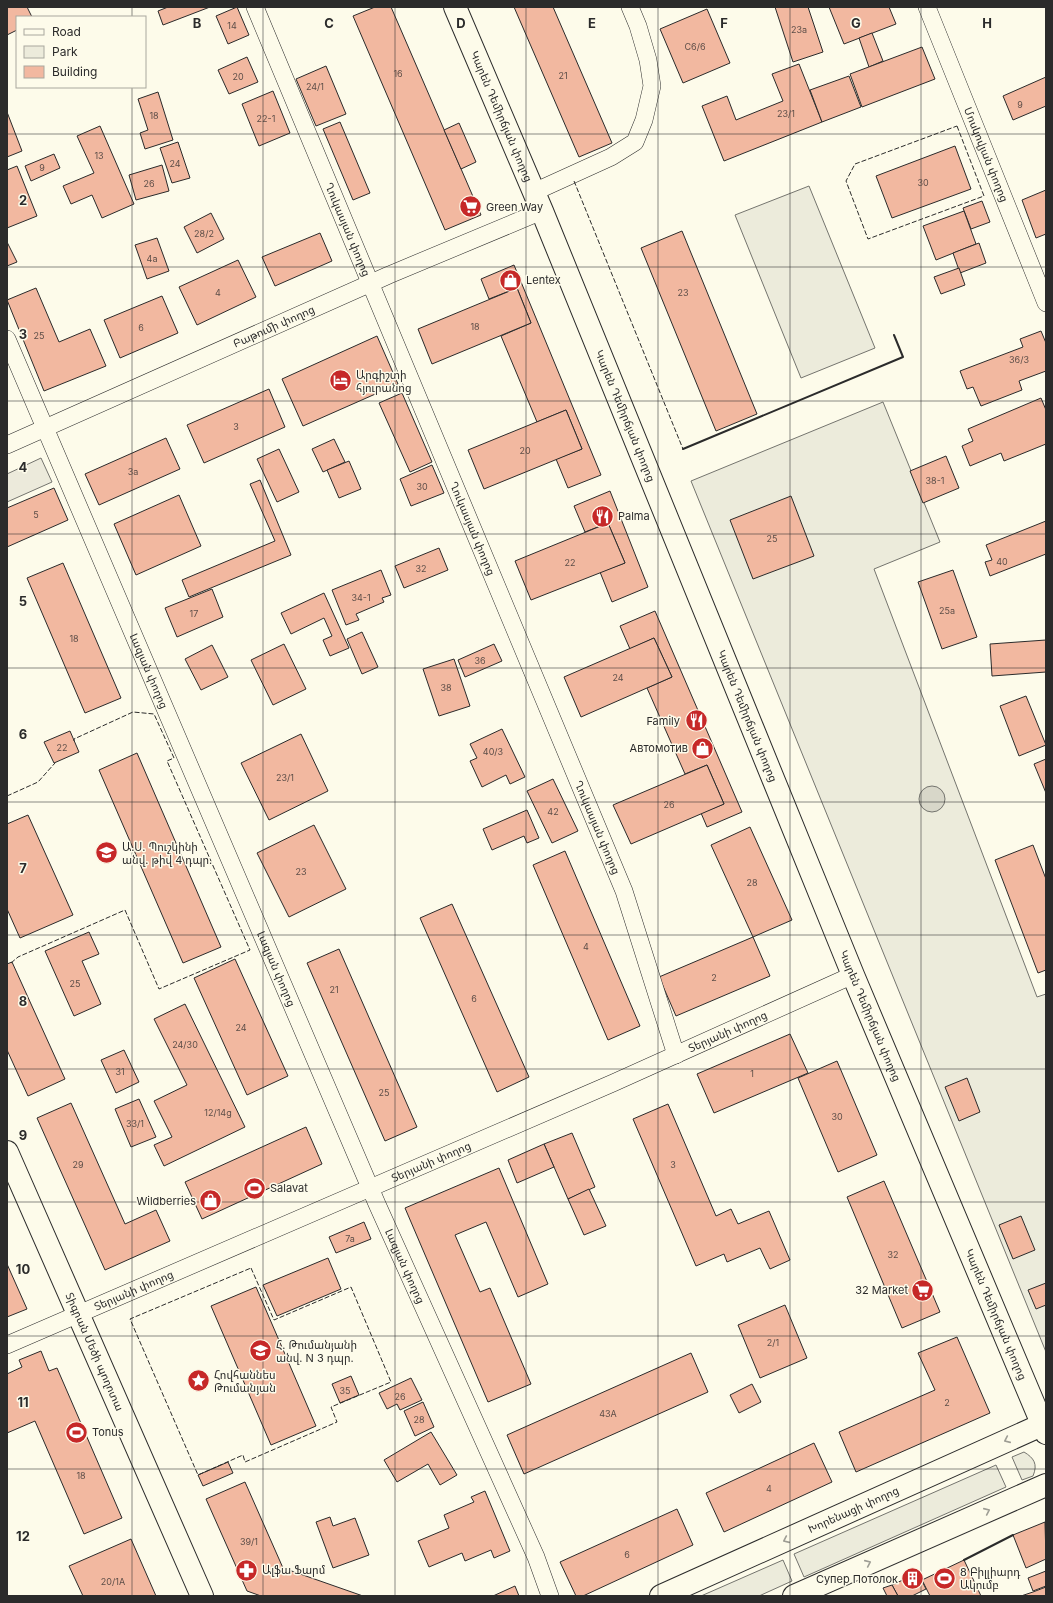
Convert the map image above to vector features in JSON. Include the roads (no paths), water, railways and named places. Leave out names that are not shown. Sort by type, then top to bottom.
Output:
[{"type":"street","name":"Ղուկասյան փողոց","points":[[255,7],[624,891],[676,1055]]},
{"type":"street","name":"Կարեն Դեմիրճյան փողոց","points":[[455,7],[538,202],[853,975],[1045,1427]]},
{"type":"street","name":"Բաթումի փողոց","points":[[7,445],[371,283],[538,202],[635,142],[644,120],[652,86],[648,60],[638,26],[630,7]]},
{"type":"street","name":"Մոսկովյան փողոց","points":[[927,7],[1046,303]]},
{"type":"street","name":"Լազյան փողոց","points":[[7,339],[370,1189],[536,1557],[550,1596]]},
{"type":"street","name":"Տերյանի փողոց","points":[[7,1345],[370,1189],[676,1055],[853,975]]},
{"type":"street","name":"Տիգրան Մեծի պողոտա","points":[[7,1152],[202,1596]]},
{"type":"street","name":"Խորենացի փողոց","points":[[661,1596],[1045,1427]]},
{"type":"street","points":[[794,1596],[1046,1485]]},
{"type":"place","name":"Green Way","points":[[471,207]]},
{"type":"place","name":"Lentex","points":[[511,280]]},
{"type":"place","name":"Արգիշտի հյուրանոց","points":[[340,381]]},
{"type":"place","name":"Palma","points":[[603,516]]},
{"type":"place","name":"Family","points":[[696,721]]},
{"type":"place","name":"Автомотив","points":[[703,748]]},
{"type":"place","name":"Ա.Ս. Պուշկինի անվ. թիվ 4 դպր.","points":[[107,853]]},
{"type":"place","name":"Salavat","points":[[255,1188]]},
{"type":"place","name":"Wildberries","points":[[211,1201]]},
{"type":"place","name":"32 Market","points":[[923,1290]]},
{"type":"place","name":"Հ. Թումանյանի անվ. N 3 դպր.","points":[[261,1351]]},
{"type":"place","name":"Հովհաննես Թումանյան","points":[[199,1381]]},
{"type":"place","name":"Tonus","points":[[77,1432]]},
{"type":"place","name":"Ալֆա Ֆարմ","points":[[246,1570]]},
{"type":"place","name":"8 Բիլլիարդ Ակումբ","points":[[944,1578]]},
{"type":"place","name":"Супер Потолок","points":[[913,1579]]}]
